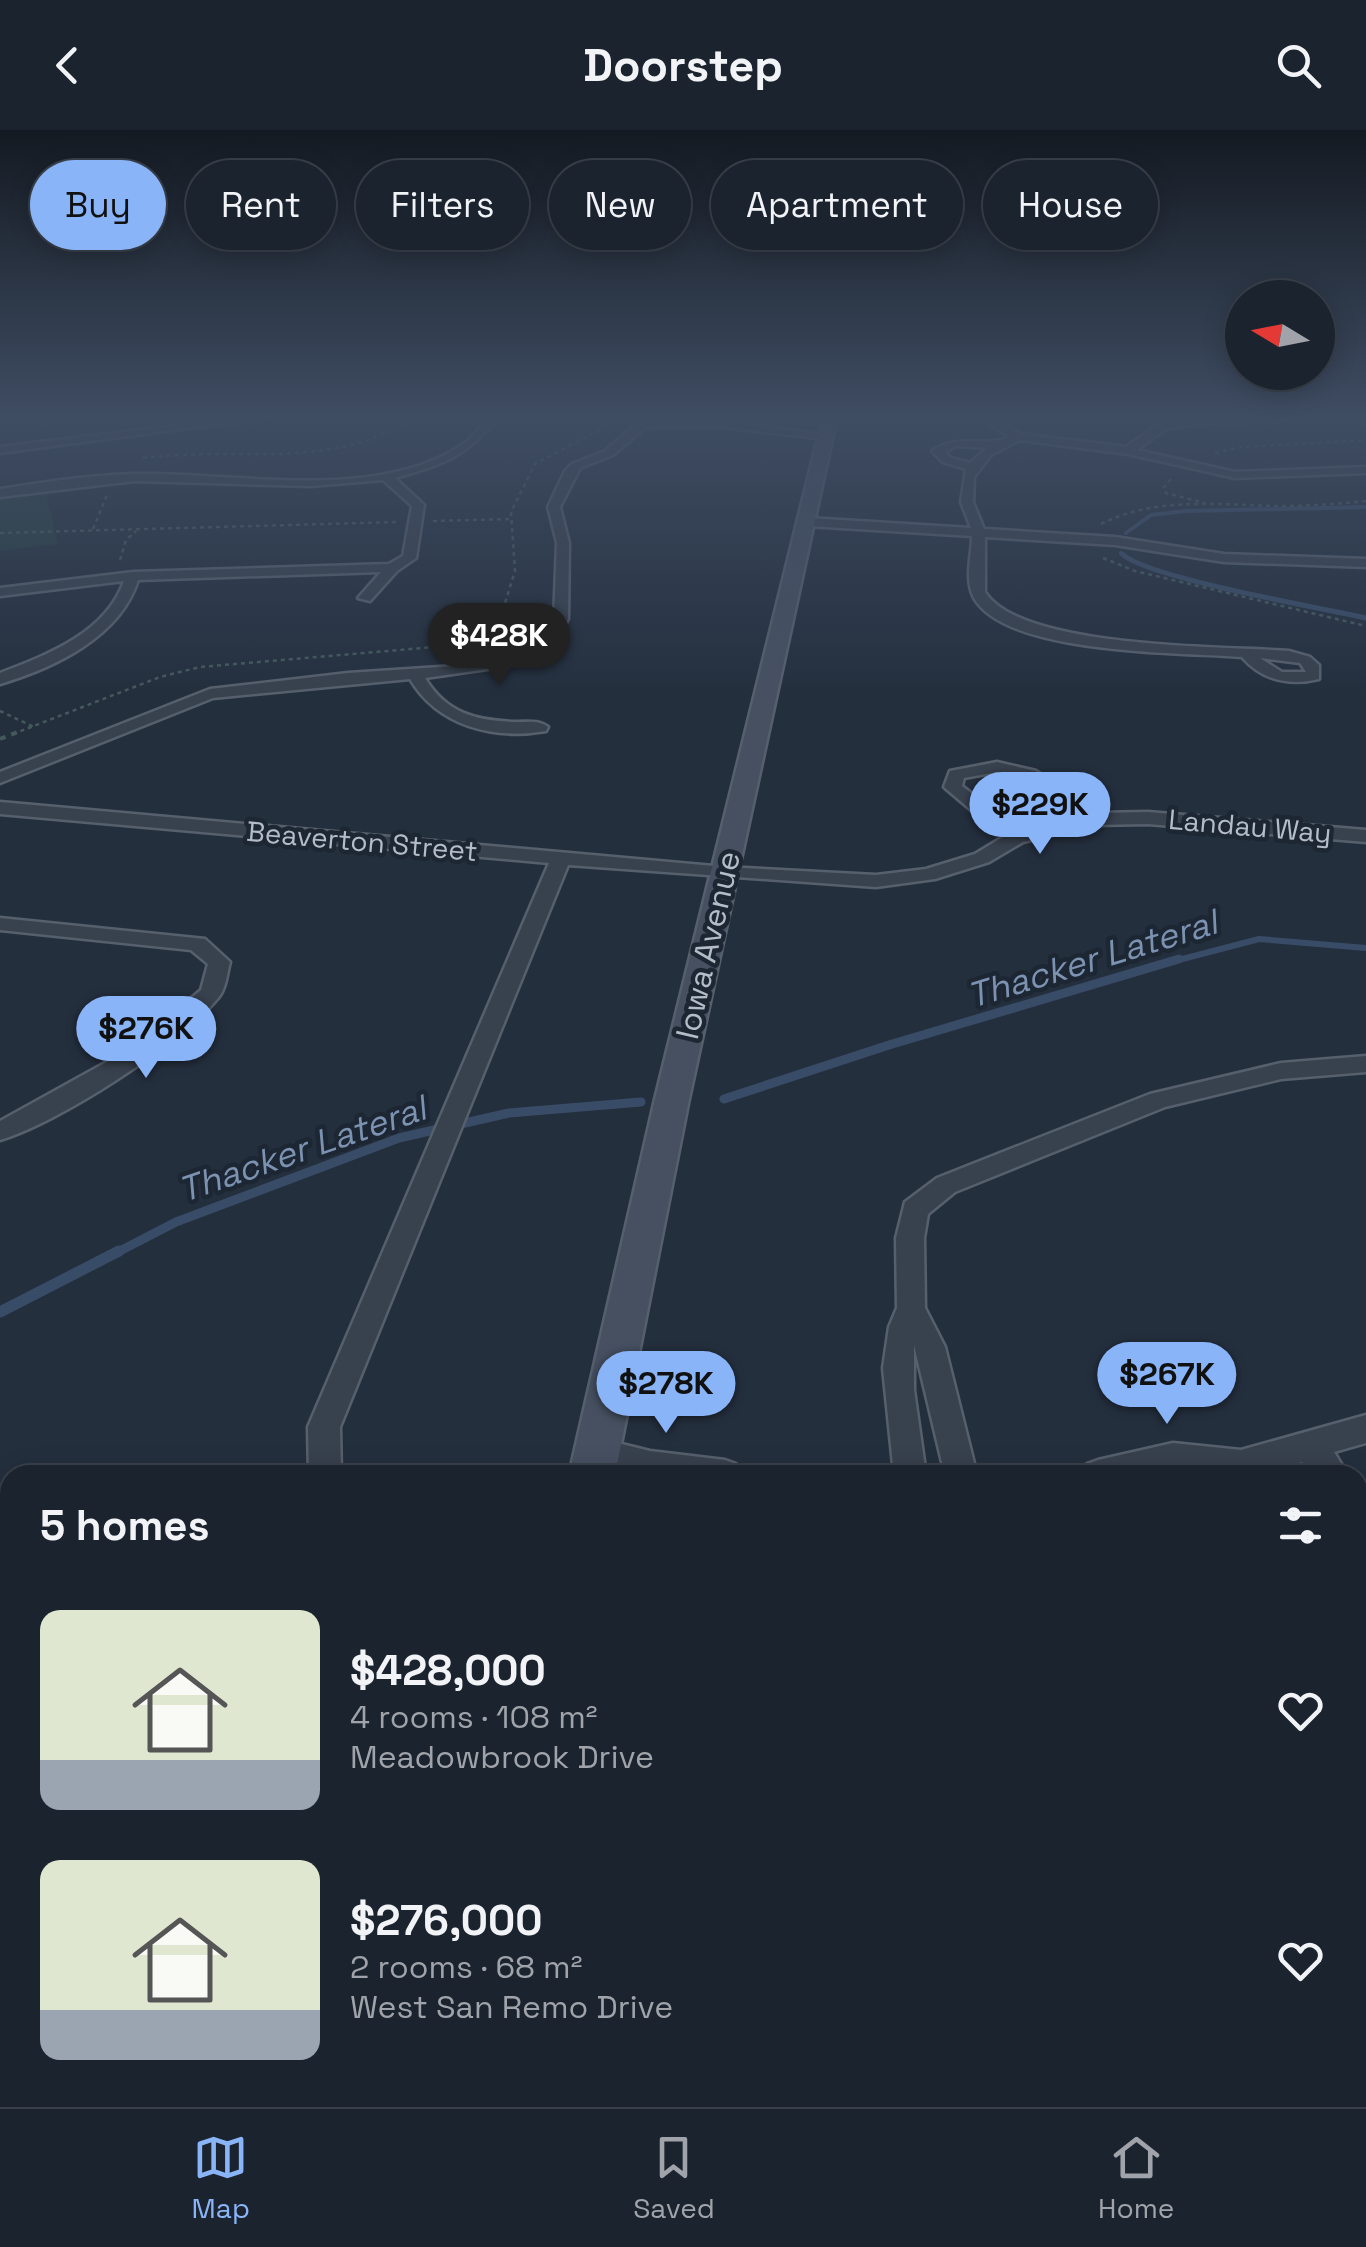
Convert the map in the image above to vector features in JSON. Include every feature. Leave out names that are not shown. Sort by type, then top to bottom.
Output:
[{"type":"street","points":[[365,598],[392,568],[410,558],[417,509]]},
{"type":"street","points":[[0,778],[210,694],[312,681],[495,667],[517,661],[548,642],[561,619],[563,543],[554,509]]},
{"type":"street","name":"Iowa Avenue","points":[[594,1464],[672,1099],[810,509]]},
{"type":"street","points":[[971,509],[976,526],[976,587],[984,602],[1030,630],[1114,645],[1249,656]]},
{"type":"street","points":[[809,516],[976,526],[1224,558],[1366,563]]},
{"type":"street","points":[[0,592],[115,577],[392,568]]},
{"type":"street","points":[[0,679],[62,650],[110,616],[123,603],[133,576]]},
{"type":"street","points":[[416,674],[428,700],[443,713],[465,721],[540,727]]},
{"type":"street","points":[[1016,838],[954,787],[956,775],[981,766],[1004,766],[1034,773],[1094,819]]},
{"type":"street","name":"Beaverton Street","points":[[0,808],[725,873]]},
{"type":"street","name":"Landau Way","points":[[725,873],[842,880],[910,877],[982,858],[1016,838],[1094,819],[1148,818],[1366,836]]},
{"type":"street","points":[[325,1465],[324,1427],[561,858]]},
{"type":"street","points":[[0,924],[197,944],[219,962],[211,992],[140,1054],[0,1131]]},
{"type":"street","points":[[958,1465],[930,1346],[911,1308],[910,1238],[915,1210],[946,1184],[1159,1100],[1281,1071],[1366,1064]]},
{"type":"street","points":[[909,1465],[898,1363],[900,1330],[911,1308]]},
{"type":"street","points":[[1249,1465],[1307,1443],[1366,1429]]},
{"type":"street","points":[[1307,1443],[1324,1465]]},
{"type":"street","points":[[1142,1465],[1173,1458],[1210,1465]]},
{"type":"street","points":[[594,1464],[622,1465]]},
{"type":"path","points":[[0,739],[160,677],[200,667],[434,647],[466,640],[490,624],[506,606],[515,552],[510,518],[513,509]]},
{"type":"path","points":[[0,533],[255,525],[303,528],[510,518]]},
{"type":"path","points":[[115,577],[126,540],[138,530]]},
{"type":"path","points":[[0,712],[34,727]]},
{"type":"green space","points":[[0,509],[50,509],[58,544],[0,551]]},
{"type":"waterway","name":"Thacker Lateral","points":[[1126,533],[1151,515],[1264,509]]},
{"type":"waterway","name":"Thacker Lateral","points":[[1123,555],[1165,573],[1199,582],[1366,618]]},
{"type":"waterway","name":"Thacker Lateral","points":[[1171,962],[1259,939],[1366,948]]},
{"type":"waterway","name":"Thacker Lateral","points":[[724,1099],[889,1045],[1179,959]]},
{"type":"waterway","name":"Thacker Lateral","points":[[114,1254],[176,1222],[399,1138],[509,1113],[641,1102]]},
{"type":"waterway","name":"Thacker Lateral","points":[[0,1312],[119,1251]]}]
